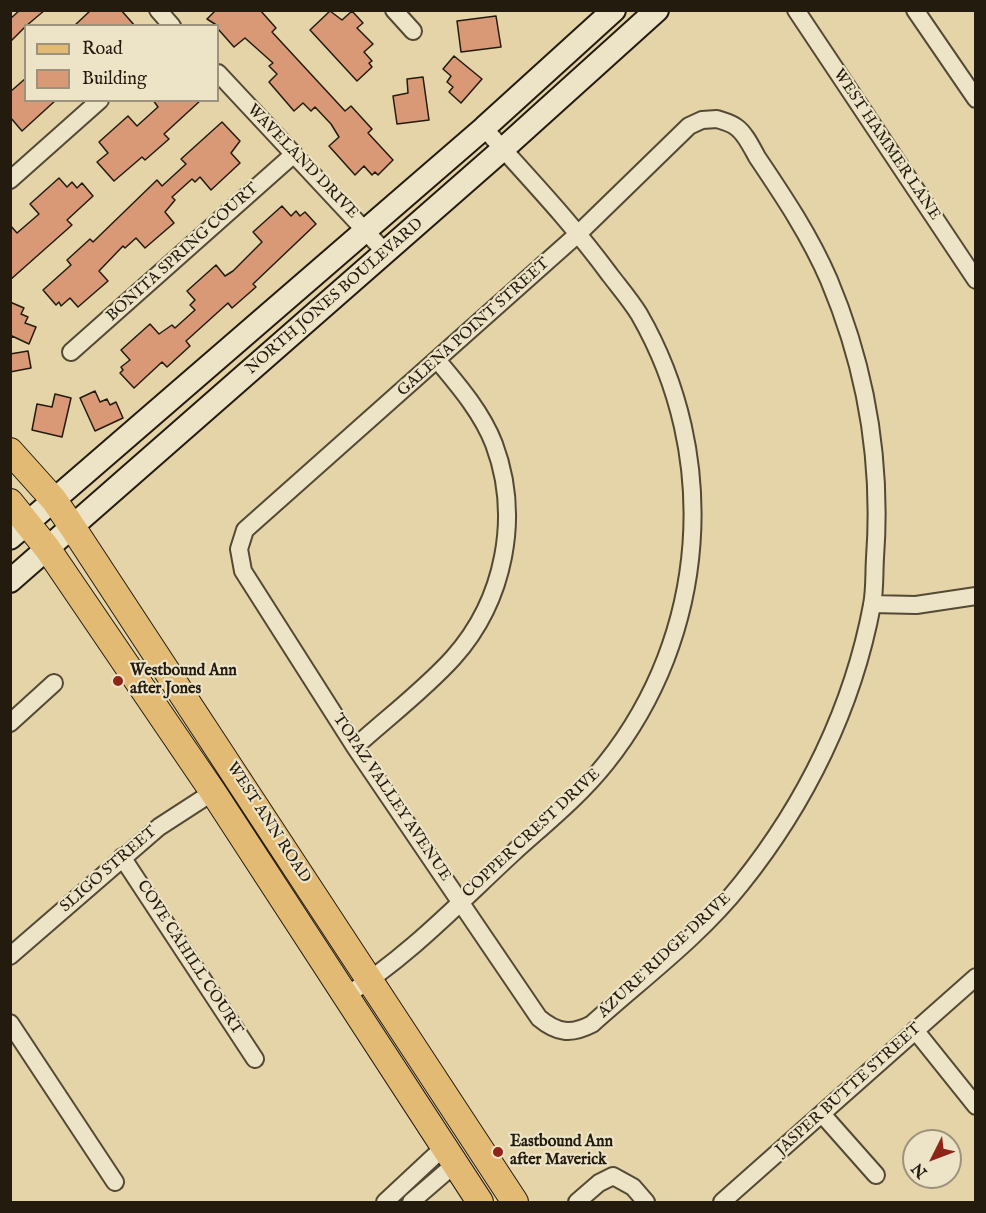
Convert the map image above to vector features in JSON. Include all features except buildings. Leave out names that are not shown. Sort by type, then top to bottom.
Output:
[{"type":"main road","name":"NORTH JONES BOULEVARD","points":[[19,530],[484,128],[614,10]]},
{"type":"main road","name":"NORTH JONES BOULEVARD","points":[[10,581],[504,149],[657,10]]},
{"type":"main road","name":"WEST ANN ROAD","points":[[10,452],[54,500],[73,528],[515,1203]]},
{"type":"main road","name":"WEST ANN ROAD","points":[[10,502],[19,530],[47,548],[213,792],[480,1203]]},
{"type":"main road","points":[[213,792],[226,794],[242,814],[284,848]]},
{"type":"street","points":[[158,10],[170,24]]},
{"type":"street","points":[[394,10],[413,31]]},
{"type":"street","name":"WEST HAMMER LANE","points":[[796,10],[975,280]]},
{"type":"street","points":[[915,10],[975,99]]},
{"type":"street","name":"WAVELAND DRIVE","points":[[219,74],[386,252]]},
{"type":"street","points":[[10,180],[98,102]]},
{"type":"street","name":"GALENA POINT STREET","points":[[239,549],[245,530],[438,361],[579,233],[689,126],[702,120],[717,119]]},
{"type":"street","name":"AZURE RIDGE DRIVE","points":[[563,1032],[578,1031],[592,1024],[698,930],[740,886],[782,829],[812,777],[840,717],[872,604],[877,532],[875,464],[859,365],[844,317],[821,261],[792,208],[737,128],[717,119]]},
{"type":"street","name":"COPPER CREST DRIVE","points":[[345,996],[370,980],[460,901],[584,788],[607,762],[645,706],[677,630],[688,584],[694,543],[694,495],[684,427],[668,375],[638,313],[579,233],[484,128]]},
{"type":"street","name":"BONITA SPRING COURT","points":[[71,352],[294,154]]},
{"type":"street","points":[[355,747],[454,657],[488,607],[499,576],[507,518],[502,470],[493,442],[467,395],[438,361]]},
{"type":"street","name":"TOPAZ VALLEY AVENUE","points":[[239,549],[243,571],[355,747],[539,1018],[550,1027],[563,1032]]},
{"type":"street","points":[[872,604],[916,605],[975,597]]},
{"type":"street","points":[[10,723],[54,683]]},
{"type":"street","name":"SLIGO STREET","points":[[10,956],[159,827],[213,792]]},
{"type":"street","name":"COVE CAHILL COURT","points":[[122,857],[255,1059]]},
{"type":"street","name":"JASPER BUTTE STREET","points":[[722,1203],[975,977]]},
{"type":"street","points":[[10,1023],[115,1182]]},
{"type":"street","points":[[915,1030],[975,1106]]},
{"type":"street","points":[[822,1114],[876,1175]]},
{"type":"street","points":[[385,1203],[450,1156]]},
{"type":"street","points":[[411,1203],[450,1156]]},
{"type":"street","points":[[576,1203],[599,1183],[613,1176],[633,1187],[646,1203]]},
{"type":"place","name":"Westbound Ann after Jones","points":[[118,681]]},
{"type":"place","name":"Eastbound Ann after Maverick","points":[[498,1152]]}]
